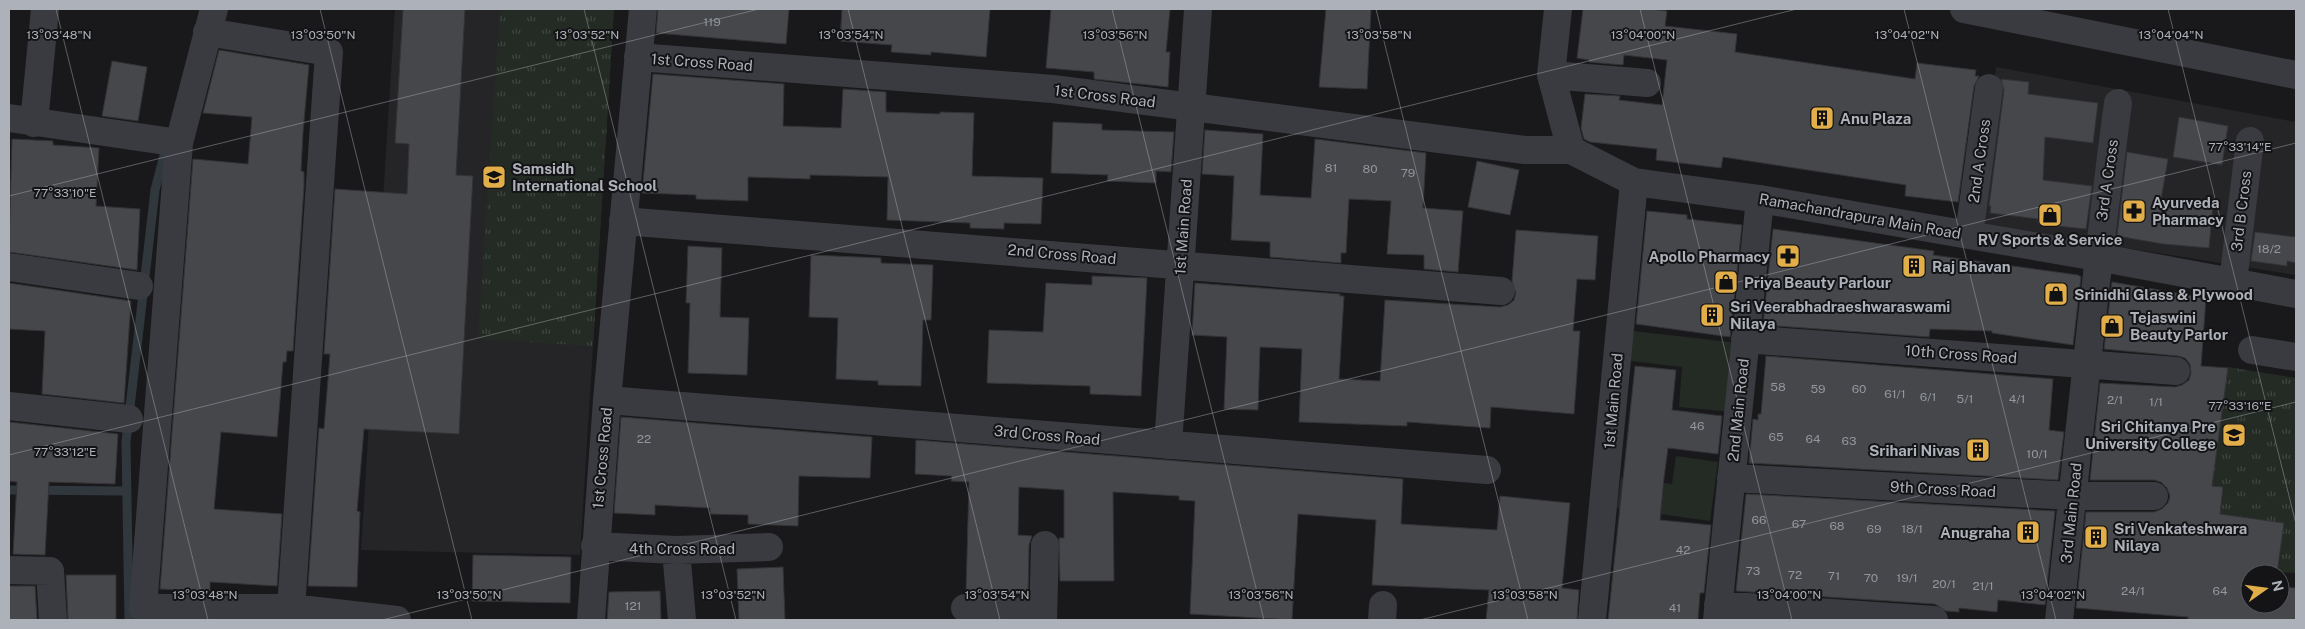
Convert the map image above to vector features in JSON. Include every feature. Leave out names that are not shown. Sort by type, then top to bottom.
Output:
[{"type":"street","points":[[45,9],[22,121],[180,143]]},
{"type":"street","name":"1st Cross Road","points":[[592,620],[595,546],[607,400],[643,9]]},
{"type":"street","name":"1st Main Road","points":[[1168,445],[1198,9]]},
{"type":"street","points":[[1558,9],[1551,76],[1571,150]]},
{"type":"street","points":[[1964,9],[2296,76]]},
{"type":"street","points":[[291,608],[329,52],[210,20],[180,143],[143,608],[291,608],[397,620]]},
{"type":"street","name":"1st Cross Road","points":[[638,57],[1053,89],[1525,150],[1571,150]]},
{"type":"street","points":[[1551,76],[1647,83]]},
{"type":"street","name":"2nd A Cross","points":[[1968,235],[1989,88]]},
{"type":"street","name":"3rd A Cross","points":[[2097,257],[2118,103]]},
{"type":"street","name":"3rd B Cross","points":[[2233,282],[2250,141]]},
{"type":"street","name":"Ramachandrapura Main Road","points":[[1571,150],[1634,182],[1760,199],[2097,257],[2296,294]]},
{"type":"street","name":"1st Main Road","points":[[1592,620],[1634,182]]},
{"type":"street","name":"2nd Main Road","points":[[1718,613],[1760,199]]},
{"type":"street","name":"2nd Cross Road","points":[[623,221],[1501,291]]},
{"type":"street","name":"3rd Main Road","points":[[2059,620],[2088,363],[2097,257]]},
{"type":"street","points":[[9,267],[139,286]]},
{"type":"street","name":"10th Cross Road","points":[[1746,339],[2176,371]]},
{"type":"street","points":[[2252,350],[2296,357]]},
{"type":"street","name":"3rd Cross Road","points":[[607,400],[1486,470]]},
{"type":"street","points":[[9,406],[129,419]]},
{"type":"street","name":"9th Cross Road","points":[[1731,478],[2072,496],[2154,496]]},
{"type":"street","points":[[965,608],[1043,616],[1045,545]]},
{"type":"street","name":"4th Cross Road","points":[[595,546],[676,550],[769,547]]},
{"type":"street","points":[[676,550],[682,620]]},
{"type":"street","points":[[9,570],[50,571],[53,620]]},
{"type":"street","points":[[1718,613],[1934,620]]},
{"type":"shaded area","name":"Samsidh International School","points":[[395,9],[614,9],[580,555],[361,550]]},
{"type":"shaded area","points":[[1996,67],[2296,122],[2296,275],[1982,225]]},
{"type":"green space","points":[[500,9],[614,9],[593,346],[478,339]]},
{"type":"green space","points":[[1633,331],[1739,343],[1732,412],[1679,407],[1682,367],[1630,361]]},
{"type":"green space","points":[[2228,367],[2296,378],[2296,573],[2290,573],[2290,564],[2279,564],[2284,523],[2220,514],[2223,488],[2212,486]]},
{"type":"green space","points":[[1676,456],[1718,462],[1710,521],[1617,508],[1621,477],[1672,484]]},
{"type":"building","points":[[403,9],[465,9],[456,175],[473,176],[459,434],[364,429],[357,511],[360,512],[357,587],[308,586],[319,428],[324,429],[330,354],[324,354],[335,189],[407,194],[409,144],[395,143]]},
{"type":"building","points":[[658,9],[789,9],[786,44],[656,33]]},
{"type":"building","points":[[842,9],[990,9],[986,57],[931,52],[931,55],[891,52],[892,45],[840,41]]},
{"type":"building","points":[[1051,9],[1170,9],[1166,52],[1170,52],[1168,87],[1094,79],[1094,72],[1046,68]]},
{"type":"building","points":[[1326,9],[1371,9],[1367,89],[1319,87]]},
{"type":"building","points":[[1583,9],[1647,9],[1667,11],[1665,26],[1737,34],[1735,52],[1915,79],[1917,63],[1976,70],[1975,76],[1979,76],[1974,86],[1958,202],[1905,196],[1906,185],[1723,157],[1721,168],[1656,160],[1657,149],[1590,142],[1584,139],[1581,128],[1585,94],[1620,96],[1619,100],[1662,105],[1667,60],[1624,55],[1623,65],[1589,62],[1589,60],[1577,58]]},
{"type":"building","points":[[219,50],[309,65],[303,132],[301,171],[304,172],[304,186],[293,351],[287,351],[286,362],[283,362],[277,437],[221,432],[214,509],[282,514],[277,586],[210,582],[210,591],[160,589],[193,159],[248,164],[252,117],[203,113]]},
{"type":"building","points":[[112,61],[147,67],[138,121],[102,116]]},
{"type":"building","points":[[653,74],[784,84],[783,126],[841,128],[843,89],[886,92],[886,112],[974,113],[972,176],[1043,178],[1041,224],[1004,223],[1004,229],[970,228],[970,223],[887,220],[888,177],[810,175],[810,179],[748,177],[748,201],[696,199],[696,195],[642,193]]},
{"type":"building","points":[[2001,79],[2029,82],[2028,94],[2098,103],[2093,143],[2045,137],[2043,180],[2092,186],[2086,229],[2038,224],[2038,219],[1990,213],[1991,206],[1989,206],[2004,90]]},
{"type":"building","points":[[2179,117],[2228,126],[2222,165],[2173,157]]},
{"type":"building","points":[[1053,122],[1102,124],[1102,130],[1174,132],[1171,172],[1156,171],[1156,183],[1107,181],[1108,175],[1051,173]]},
{"type":"building","points":[[1205,130],[1263,134],[1260,195],[1311,198],[1315,139],[1426,153],[1423,208],[1463,211],[1458,272],[1424,269],[1424,255],[1387,254],[1391,201],[1349,199],[1346,253],[1341,253],[1341,263],[1270,257],[1270,242],[1231,240],[1234,176],[1202,174]]},
{"type":"building","points":[[12,139],[53,141],[53,145],[99,148],[96,206],[140,209],[137,270],[9,252]]},
{"type":"building","points":[[2127,152],[2168,159],[2161,200],[2213,204],[2209,248],[2163,244],[2117,236]]},
{"type":"building","points":[[1477,161],[1519,170],[1510,215],[1468,207]]},
{"type":"building","points":[[1647,211],[1687,215],[1687,219],[1742,225],[1730,337],[1636,324]]},
{"type":"building","points":[[1773,229],[1934,251],[1933,255],[2078,275],[2081,277],[2073,345],[1992,333],[1992,331],[1930,329],[1929,337],[1763,325]]},
{"type":"building","points":[[1516,230],[1598,236],[1595,280],[1577,279],[1573,331],[1580,331],[1574,414],[1491,407],[1490,428],[1407,422],[1407,426],[1299,422],[1302,349],[1260,347],[1258,410],[1224,409],[1227,337],[1192,335],[1195,283],[1340,294],[1340,296],[1344,296],[1339,379],[1380,381],[1385,300],[1500,307],[1508,305],[1514,300],[1516,293],[1512,281]]},
{"type":"building","points":[[2255,232],[2296,237],[2296,263],[2287,261],[2287,266],[2251,261]]},
{"type":"building","points":[[688,246],[722,248],[720,317],[749,318],[747,375],[688,373],[690,303],[686,303]]},
{"type":"building","points":[[811,255],[881,258],[881,263],[933,265],[931,320],[923,320],[921,386],[878,385],[878,381],[836,379],[838,318],[809,317]]},
{"type":"building","points":[[1092,276],[1147,278],[1141,396],[1090,394],[1090,386],[987,383],[989,330],[1043,332],[1046,283],[1092,285]]},
{"type":"building","points":[[2112,282],[2206,298],[2201,366],[2228,368],[2212,486],[2223,487],[2220,514],[2284,523],[2278,564],[2240,564],[2240,614],[2290,614],[2290,588],[2296,588],[2296,620],[2188,620],[2188,617],[2076,608],[2086,512],[2154,512],[2162,509],[2168,503],[2170,496],[2167,488],[2161,482],[2154,480],[2090,480],[2100,383],[2175,387],[2189,380],[2191,373],[2190,364],[2185,358],[2178,356],[2104,349]]},
{"type":"building","points":[[9,283],[131,301],[124,403],[42,394],[45,331],[9,329]]},
{"type":"building","points":[[1766,356],[2053,379],[2049,430],[2064,432],[2058,480],[1749,463],[1753,419],[1758,420],[1758,414],[1761,414]]},
{"type":"building","points":[[1635,366],[1676,370],[1672,410],[1722,416],[1718,454],[1668,448],[1664,478],[1660,520],[1711,525],[1704,593],[1700,593],[1698,620],[1608,620]]},
{"type":"building","points":[[621,417],[872,437],[870,478],[799,476],[798,526],[748,524],[748,515],[710,514],[710,508],[655,505],[655,515],[614,513]]},
{"type":"building","points":[[9,422],[118,434],[115,484],[49,482],[45,555],[13,554],[17,482],[9,481]]},
{"type":"building","points":[[916,440],[1403,479],[1401,524],[1497,530],[1500,496],[1570,503],[1562,588],[1579,590],[1577,620],[1486,620],[1489,590],[1372,585],[1376,520],[1298,514],[1292,620],[1190,614],[1195,501],[1179,500],[1179,496],[1113,492],[1114,581],[1060,581],[1059,538],[1064,538],[1064,490],[1019,487],[1018,535],[1032,536],[1029,545],[1028,596],[966,592],[969,482],[951,481],[952,476],[915,474]]},
{"type":"building","points":[[1746,494],[2055,511],[2045,605],[1998,600],[1997,612],[1959,608],[1959,612],[1946,611],[1935,604],[1736,591]]},
{"type":"building","points":[[473,555],[571,557],[570,603],[472,601]]},
{"type":"building","points":[[783,567],[785,620],[739,620],[737,569]]},
{"type":"building","points":[[66,575],[116,575],[116,620],[68,620]]},
{"type":"building","points":[[9,586],[35,586],[37,620],[9,620]]},
{"type":"building","points":[[660,591],[661,620],[607,620],[609,592]]},
{"type":"waterway","points":[[129,620],[126,442],[155,190],[167,144]]},
{"type":"waterway","points":[[9,490],[127,491]]},
{"type":"place","name":"Anu Plaza","points":[[1822,118]]},
{"type":"place","name":"Samsidh International School","points":[[494,177]]},
{"type":"place","name":"Ayurveda Pharmacy","points":[[2134,211]]},
{"type":"place","name":"RV Sports & Service","points":[[2050,215]]},
{"type":"place","name":"Apollo Pharmacy","points":[[1788,256]]},
{"type":"place","name":"Raj Bhavan","points":[[1914,266]]},
{"type":"place","name":"Priya Beauty Parlour","points":[[1726,282]]},
{"type":"place","name":"Srinidhi Glass & Plywood","points":[[2056,294]]},
{"type":"place","name":"Sri Veerabhadraeshwaraswami Nilaya","points":[[1712,315]]},
{"type":"place","name":"Tejaswini Beauty Parlor","points":[[2112,326]]},
{"type":"place","name":"Sri Chitanya Pre University College","points":[[2234,435]]},
{"type":"place","name":"Srihari Nivas","points":[[1978,450]]},
{"type":"place","name":"Anugraha","points":[[2028,532]]},
{"type":"place","name":"Sri Venkateshwara Nilaya","points":[[2096,537]]}]
